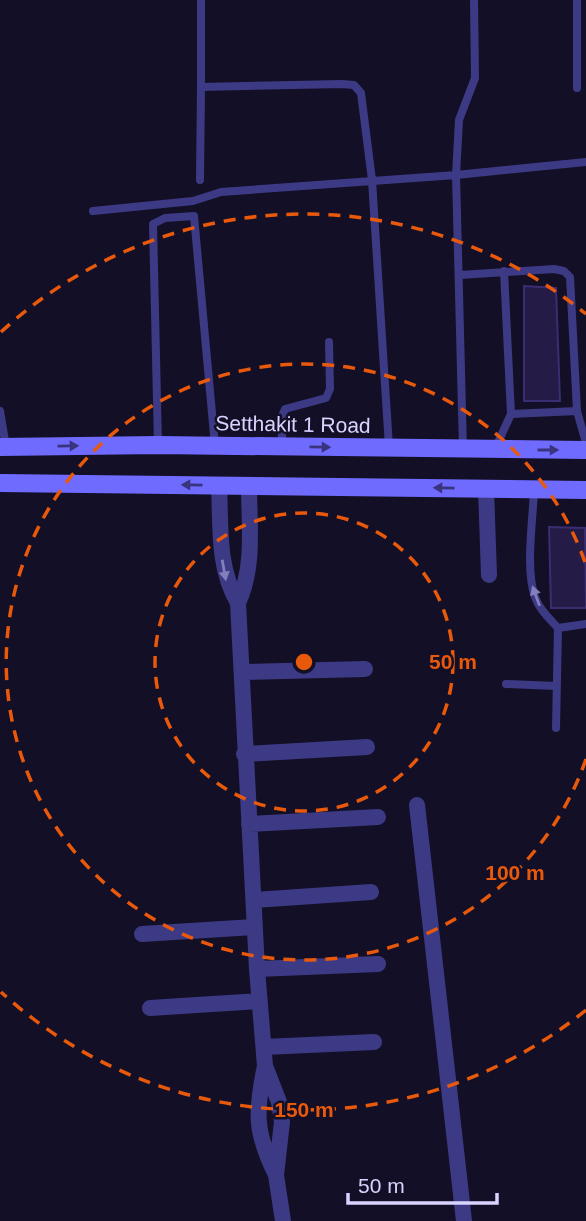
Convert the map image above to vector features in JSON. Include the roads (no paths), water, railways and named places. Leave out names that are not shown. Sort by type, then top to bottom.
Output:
[{"type":"main road","name":"Setthakit 1 Road","points":[[3,447],[158,445],[586,450]]},
{"type":"main road","points":[[0,483],[586,490]]},
{"type":"street","points":[[219,485],[222,566],[227,584],[238,603],[254,927],[265,1066],[257,1105],[263,1148],[276,1175]]},
{"type":"street","points":[[238,603],[247,583],[250,565],[249,486]]},
{"type":"street","points":[[486,489],[489,575]]},
{"type":"street","points":[[242,672],[365,669]]},
{"type":"street","points":[[244,754],[367,747]]},
{"type":"street","points":[[417,806],[464,1221]]},
{"type":"street","points":[[249,824],[378,817]]},
{"type":"street","points":[[254,900],[371,892]]},
{"type":"street","points":[[142,934],[254,927]]},
{"type":"street","points":[[257,969],[378,964]]},
{"type":"street","points":[[150,1008],[259,1001]]},
{"type":"street","points":[[264,1047],[374,1042]]},
{"type":"street","points":[[265,1066],[279,1102],[281,1140],[276,1175],[283,1221]]},
{"type":"street","points":[[257,1105],[279,1102]]},
{"type":"lane","points":[[200,180],[201,0]]},
{"type":"lane","points":[[463,449],[456,175],[459,121],[475,78],[474,0]]},
{"type":"lane","points":[[576,88],[577,0]]},
{"type":"lane","points":[[201,87],[354,85],[364,102],[372,180],[389,448]]},
{"type":"lane","points":[[93,211],[193,201],[221,192],[456,175],[586,162]]},
{"type":"lane","points":[[193,201],[215,446]]},
{"type":"lane","points":[[158,445],[153,224],[165,218],[194,216]]},
{"type":"lane","points":[[460,275],[554,269],[564,271],[570,277],[577,411],[586,443]]},
{"type":"lane","points":[[495,450],[511,414],[504,271]]},
{"type":"lane","points":[[282,446],[282,416],[285,409],[326,398],[330,389],[329,342]]},
{"type":"lane","points":[[0,411],[3,447]]},
{"type":"lane","points":[[511,414],[577,411]]},
{"type":"lane","points":[[534,490],[531,580],[542,611],[558,628],[556,728]]},
{"type":"lane","points":[[558,628],[586,624]]},
{"type":"lane","points":[[506,684],[556,687]]}]
